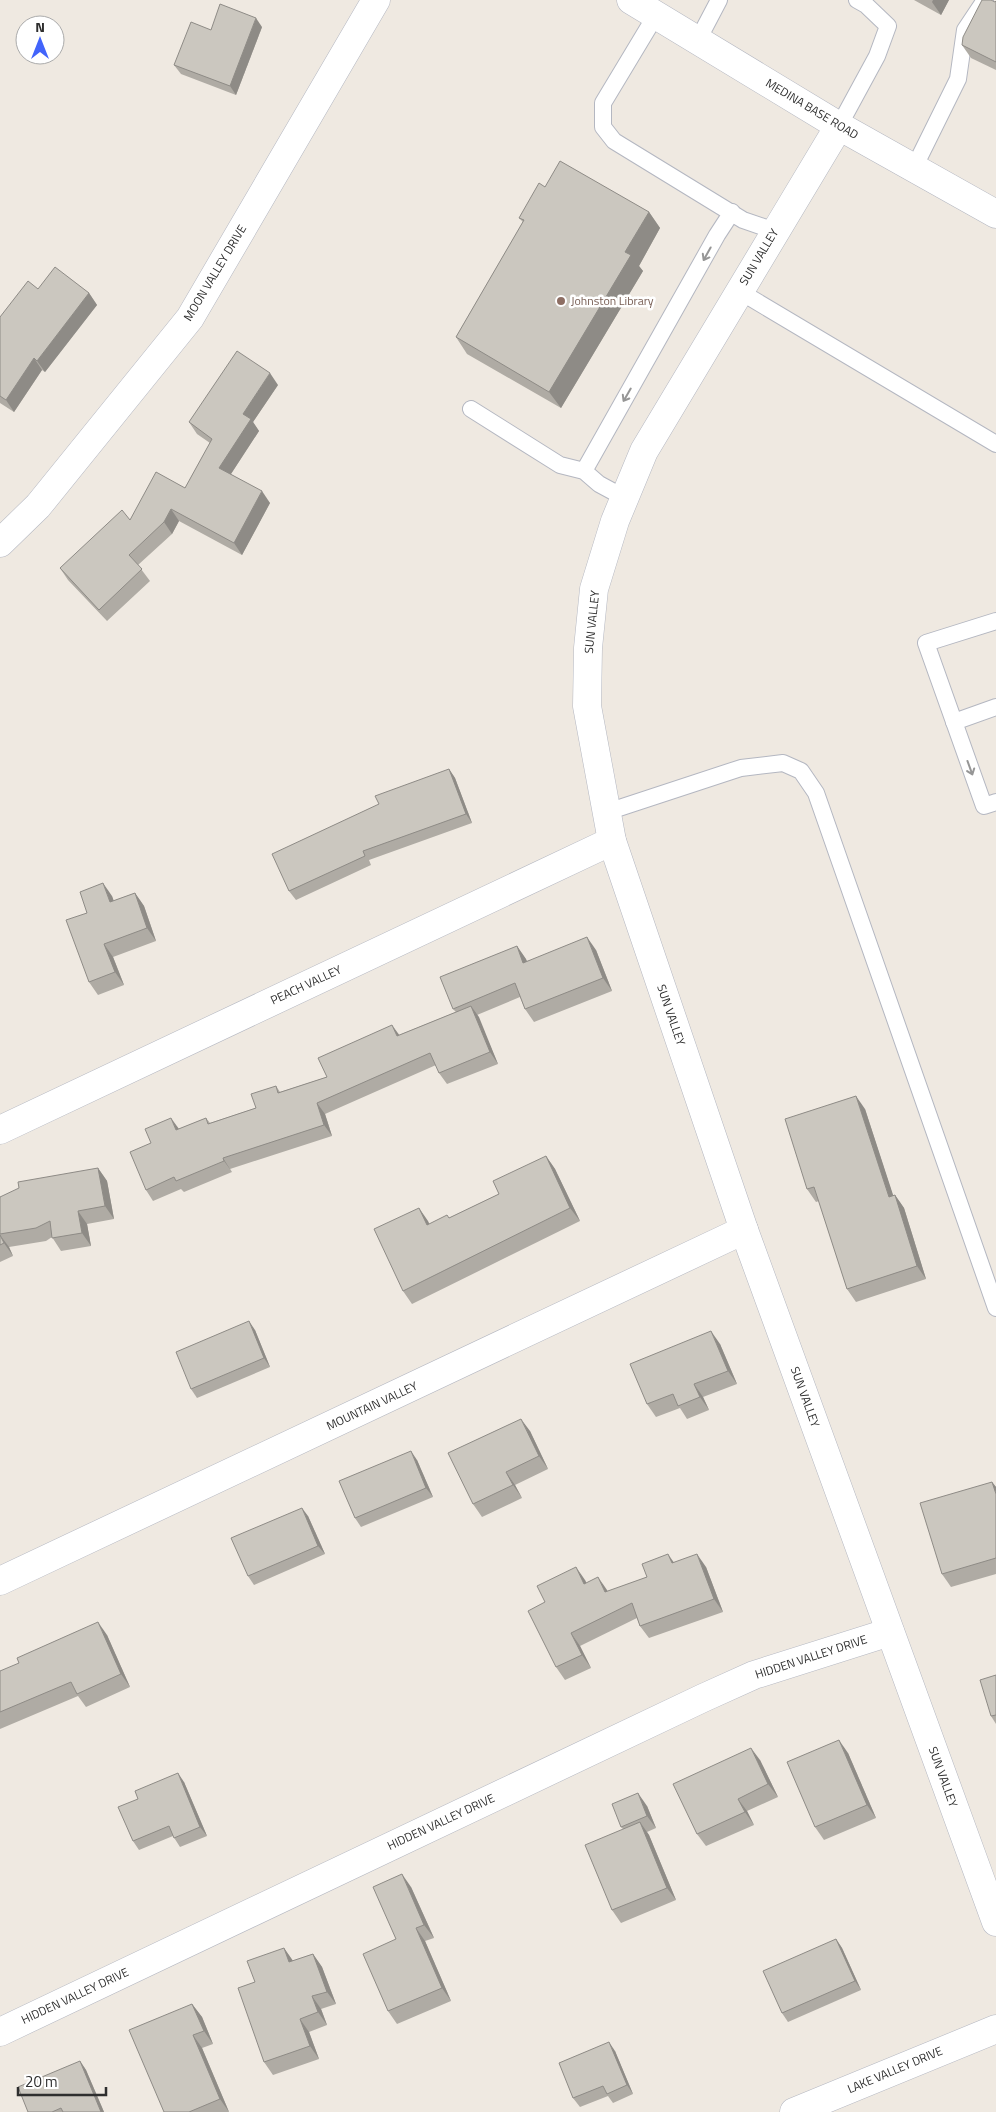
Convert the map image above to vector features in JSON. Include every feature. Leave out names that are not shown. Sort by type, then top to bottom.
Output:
[{"type":"street","name":"MOON VALLEY DRIVE","points":[[0,543],[38,506],[190,318],[376,0]]},
{"type":"street","name":"MEDINA BASE ROAD","points":[[631,0],[839,126],[996,214]]},
{"type":"street","name":"SUN VALLEY","points":[[839,126],[644,451],[615,521],[594,589],[588,648],[587,706],[612,841],[744,1230],[996,1922]]},
{"type":"street","name":"PEACH VALLEY","points":[[0,1130],[612,841]]},
{"type":"street","name":"MOUNTAIN VALLEY","points":[[0,1582],[744,1230]]},
{"type":"street","name":"HIDDEN VALLEY DRIVE","points":[[0,2032],[754,1675],[890,1632]]},
{"type":"street","name":"LAKE VALLEY DRIVE","points":[[794,2112],[996,2029]]},
{"type":"lane","points":[[698,40],[719,0]]},
{"type":"lane","points":[[839,126],[877,56],[888,26],[866,4],[856,0]]},
{"type":"lane","points":[[914,168],[958,79],[965,30],[985,0]]},
{"type":"lane","points":[[656,15],[602,103],[603,127],[614,141],[744,220],[775,232]]},
{"type":"lane","points":[[584,471],[717,235],[732,212]]},
{"type":"lane","points":[[739,291],[996,444]]},
{"type":"lane","points":[[471,409],[560,465],[584,471],[599,484],[625,498]]},
{"type":"lane","points":[[996,621],[926,643],[984,806],[996,802]]},
{"type":"lane","points":[[954,722],[996,708]]},
{"type":"lane","points":[[607,812],[741,768],[783,763],[801,771],[816,793],[996,1308]]},
{"type":"building","points":[[982,0],[996,1],[996,62],[962,45],[963,37]]},
{"type":"building","points":[[220,4],[256,18],[230,86],[174,65],[191,22],[211,30]]},
{"type":"building","name":"Johnston Library","points":[[560,161],[649,212],[625,252],[631,255],[549,392],[456,337],[524,220],[519,218],[539,183],[545,187]]},
{"type":"building","points":[[55,267],[89,293],[37,361],[34,358],[6,400],[0,396],[0,317],[28,281],[38,289]]},
{"type":"building","points":[[237,351],[270,373],[243,414],[251,419],[219,468],[262,491],[234,543],[171,509],[164,522],[129,555],[142,569],[99,610],[60,568],[122,510],[130,520],[156,472],[185,488],[212,439],[189,422]]},
{"type":"building","points":[[449,769],[466,814],[363,851],[365,856],[289,891],[272,854],[379,804],[375,796]]},
{"type":"building","points":[[103,883],[110,902],[135,893],[147,928],[104,944],[115,972],[89,982],[66,920],[87,913],[80,892]]},
{"type":"building","points":[[587,937],[603,978],[525,1009],[515,983],[453,1009],[440,977],[517,946],[523,963]]},
{"type":"building","points":[[471,1006],[490,1052],[439,1073],[430,1053],[317,1103],[324,1125],[223,1158],[224,1161],[176,1181],[174,1177],[146,1190],[130,1152],[151,1143],[145,1129],[171,1118],[176,1130],[206,1118],[208,1124],[256,1108],[251,1094],[276,1086],[278,1093],[327,1077],[318,1058],[392,1025],[397,1036]]},
{"type":"building","points":[[856,1096],[889,1197],[895,1195],[917,1266],[847,1289],[814,1187],[807,1189],[785,1119]]},
{"type":"building","points":[[546,1156],[570,1208],[403,1291],[374,1229],[419,1208],[427,1225],[447,1215],[449,1218],[499,1194],[493,1181]]},
{"type":"building","points":[[98,1168],[105,1206],[78,1211],[82,1233],[52,1238],[50,1221],[36,1228],[0,1234],[0,1197],[19,1188],[18,1182]]},
{"type":"building","points":[[0,1235],[4,1243],[0,1245]]},
{"type":"building","points":[[249,1321],[264,1358],[191,1389],[176,1352]]},
{"type":"building","points":[[711,1331],[728,1371],[694,1384],[700,1397],[678,1406],[673,1394],[647,1404],[630,1364]]},
{"type":"building","points":[[521,1419],[539,1456],[506,1472],[513,1485],[473,1504],[448,1453]]},
{"type":"building","points":[[411,1451],[426,1488],[355,1518],[339,1481]]},
{"type":"building","points":[[992,1482],[996,1494],[996,1558],[942,1574],[920,1503]]},
{"type":"building","points":[[302,1508],[318,1546],[248,1576],[231,1538]]},
{"type":"building","points":[[668,1554],[672,1563],[697,1554],[714,1599],[640,1626],[632,1603],[571,1633],[582,1655],[556,1667],[528,1611],[545,1602],[537,1586],[576,1567],[584,1584],[598,1577],[605,1592],[647,1577],[642,1564]]},
{"type":"building","points":[[98,1622],[121,1674],[77,1694],[71,1682],[0,1712],[0,1671],[19,1663],[17,1658]]},
{"type":"building","points":[[996,1675],[996,1715],[991,1716],[980,1680]]},
{"type":"building","points":[[839,1740],[867,1805],[815,1827],[787,1762]]},
{"type":"building","points":[[751,1748],[768,1784],[738,1799],[745,1812],[697,1834],[673,1784]]},
{"type":"building","points":[[178,1773],[200,1827],[174,1838],[169,1826],[133,1841],[118,1807],[138,1799],[135,1791]]},
{"type":"building","points":[[638,1793],[647,1816],[621,1827],[612,1804]]},
{"type":"building","points":[[640,1822],[667,1888],[612,1910],[585,1845]]},
{"type":"building","points":[[402,1874],[424,1925],[416,1928],[442,1988],[388,2011],[363,1954],[396,1939],[373,1887]]},
{"type":"building","points":[[836,1939],[855,1981],[782,2013],[763,1971]]},
{"type":"building","points":[[284,1948],[289,1962],[313,1954],[327,1992],[312,1996],[318,2012],[300,2019],[310,2046],[264,2062],[238,1988],[255,1982],[247,1961]]},
{"type":"building","points":[[192,2004],[204,2031],[193,2035],[220,2099],[189,2112],[164,2112],[129,2030]]},
{"type":"building","points":[[609,2042],[627,2085],[607,2094],[603,2086],[573,2098],[559,2063]]},
{"type":"building","points":[[80,2061],[101,2112],[63,2112],[61,2108],[52,2112],[28,2112],[18,2087]]},
{"type":"place","name":"Johnston Library","points":[[561,301]]}]
